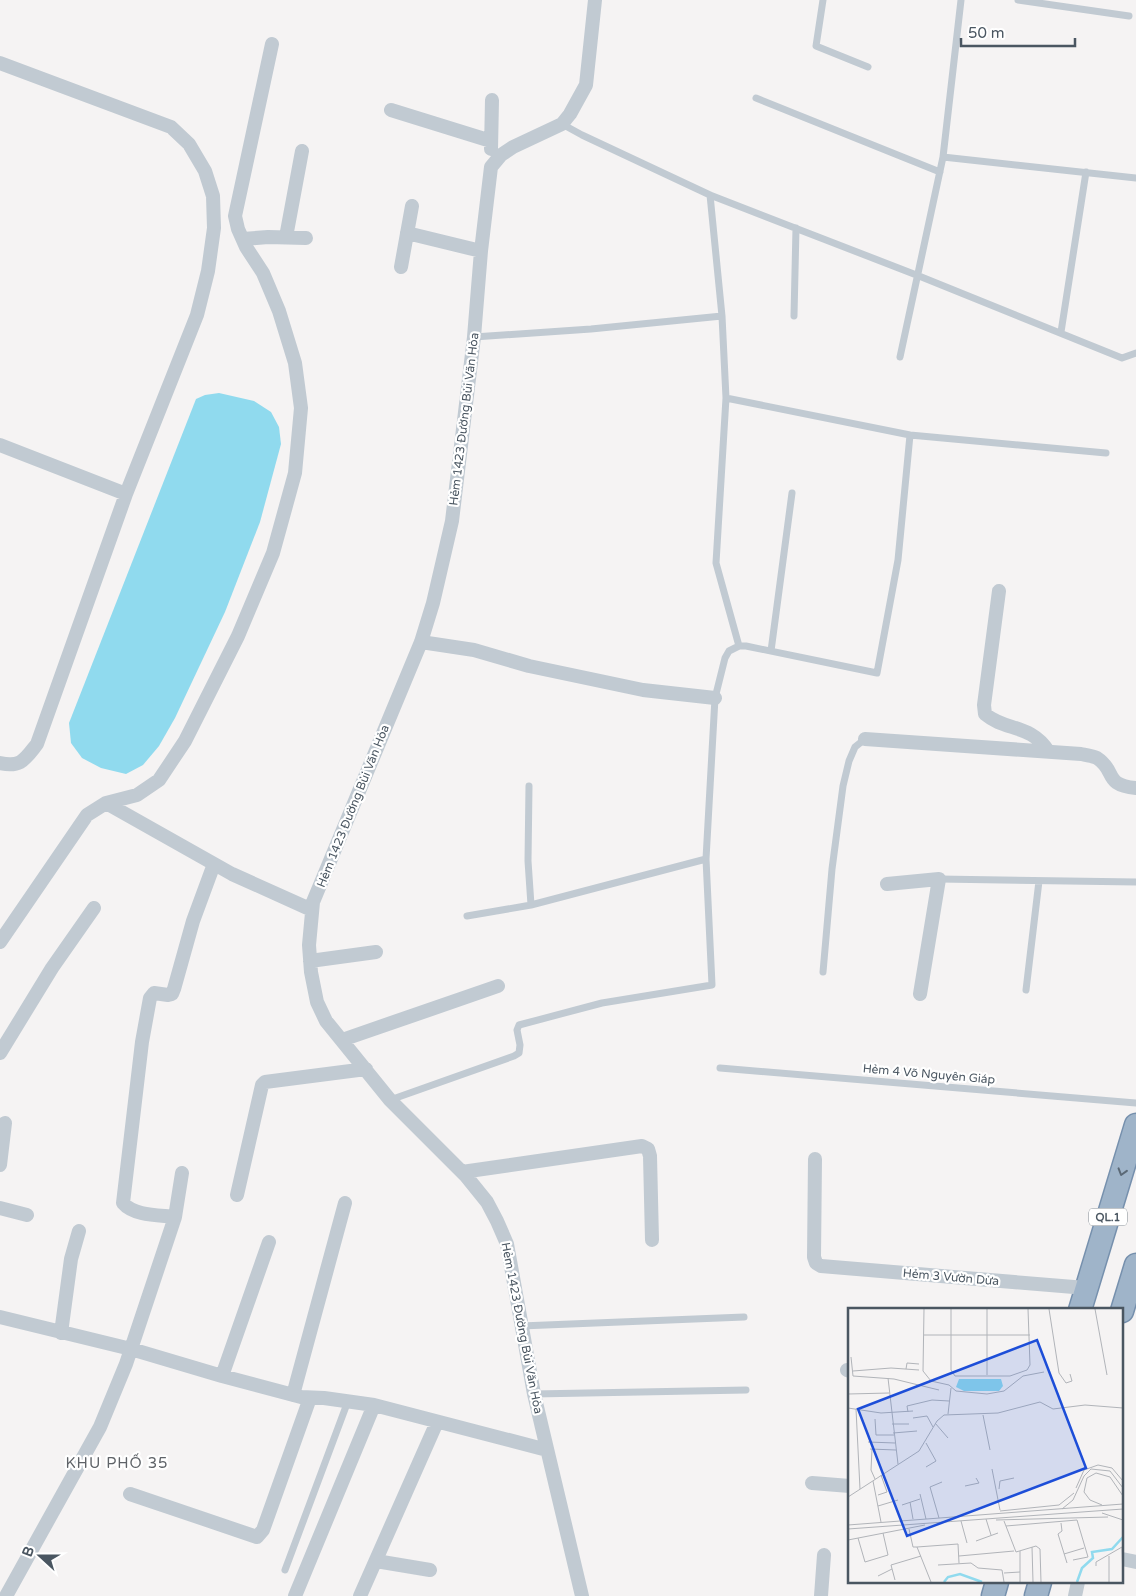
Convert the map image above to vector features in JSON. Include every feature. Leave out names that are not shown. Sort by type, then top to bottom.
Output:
[{"type":"highway","name":"QL.1","points":[[1081,1308],[1136,1125]]},
{"type":"highway","points":[[1123,1308],[1136,1265]]},
{"type":"street","points":[[491,167],[501,155],[513,147],[562,124],[570,114],[586,85],[595,0]]},
{"type":"street","points":[[0,942],[87,815],[106,803],[137,795],[159,780],[185,741],[238,636],[273,553],[295,473],[301,408],[296,363],[279,311],[262,273],[243,239],[235,216],[272,44]]},
{"type":"street","points":[[0,63],[171,127],[189,144],[205,171],[213,196],[214,228],[208,271],[197,315],[126,494],[37,744],[23,762],[9,765],[0,763]]},
{"type":"street","name":"Hẻm 1423 Đường Bùi Văn Hòa","points":[[492,100],[491,167],[474,337],[452,521],[421,642],[318,890],[312,910],[309,945],[317,1002],[326,1021],[390,1100],[462,1172],[487,1202],[507,1244],[534,1394],[582,1596]]},
{"type":"street","points":[[391,110],[491,142]]},
{"type":"street","points":[[286,237],[302,151]]},
{"type":"street","points":[[401,266],[412,206]]},
{"type":"street","points":[[407,233],[481,252]]},
{"type":"street","points":[[243,239],[268,237],[306,238]]},
{"type":"street","points":[[0,445],[126,494]]},
{"type":"street","points":[[999,590],[984,705],[985,714],[992,719],[1033,735],[1043,743],[1048,751]]},
{"type":"street","points":[[421,642],[474,650],[529,666],[643,690],[715,698]]},
{"type":"street","points":[[865,738],[1048,751],[1096,758],[1104,765],[1114,781],[1122,787],[1136,788]]},
{"type":"street","points":[[106,803],[214,864],[312,910]]},
{"type":"street","points":[[176,1217],[135,1211],[128,1209],[123,1203],[142,1042],[150,998],[154,993],[172,994],[193,921],[214,864]]},
{"type":"street","points":[[887,884],[938,880],[920,994]]},
{"type":"street","points":[[0,1053],[52,968],[94,908]]},
{"type":"street","points":[[310,961],[376,952]]},
{"type":"street","points":[[342,1040],[498,986]]},
{"type":"street","points":[[237,1195],[262,1085],[265,1082],[366,1070]]},
{"type":"street","points":[[0,1165],[5,1123]]},
{"type":"street","points":[[462,1172],[642,1146],[648,1149],[650,1156],[652,1240]]},
{"type":"street","name":"Hẻm 3 Vườn Dừa","points":[[815,1159],[814,1257],[816,1262],[822,1266],[1086,1288]]},
{"type":"street","points":[[6,1596],[100,1427],[131,1349],[176,1217],[182,1172]]},
{"type":"street","points":[[293,1395],[345,1203]]},
{"type":"street","points":[[0,1208],[27,1215]]},
{"type":"street","points":[[61,1332],[71,1259],[79,1231]]},
{"type":"street","points":[[222,1376],[270,1242]]},
{"type":"street","points":[[0,1317],[131,1349],[293,1395],[374,1405],[547,1450]]},
{"type":"street","points":[[130,1494],[257,1537],[262,1530],[310,1398]]},
{"type":"street","points":[[294,1596],[374,1405]]},
{"type":"street","points":[[360,1596],[437,1422]]},
{"type":"street","points":[[812,1483],[848,1486]]},
{"type":"street","points":[[821,1596],[824,1556]]},
{"type":"street","points":[[376,1561],[430,1570]]},
{"type":"lane","points":[[823,0],[816,46],[868,67]]},
{"type":"lane","points":[[900,357],[943,158],[961,0]]},
{"type":"lane","points":[[1018,0],[1129,16]]},
{"type":"lane","points":[[756,98],[940,172]]},
{"type":"lane","points":[[562,124],[710,194],[1122,358],[1136,353]]},
{"type":"lane","points":[[943,158],[1136,178]]},
{"type":"lane","points":[[1060,332],[1086,172]]},
{"type":"lane","points":[[710,194],[722,316],[726,398],[716,563],[738,646]]},
{"type":"lane","points":[[794,316],[796,228]]},
{"type":"lane","points":[[474,337],[591,329],[722,316]]},
{"type":"lane","points":[[726,398],[910,435],[1106,453]]},
{"type":"lane","points":[[390,1100],[514,1056],[519,1052],[520,1045],[517,1030],[519,1025],[602,1002],[712,984],[706,859],[715,698],[725,658],[729,651],[738,646],[877,673],[898,560],[910,435]]},
{"type":"lane","points":[[771,651],[792,493]]},
{"type":"lane","points":[[823,972],[832,869],[843,786],[849,761],[855,748],[865,738]]},
{"type":"lane","points":[[529,786],[528,861],[531,905]]},
{"type":"lane","points":[[467,916],[531,905],[706,859]]},
{"type":"lane","points":[[938,880],[1136,882]]},
{"type":"lane","points":[[1026,990],[1039,881]]},
{"type":"lane","name":"Hẻm 4 Võ Nguyên Giáp","points":[[720,1068],[1136,1103]]},
{"type":"lane","points":[[522,1326],[744,1317]]},
{"type":"lane","points":[[534,1394],[746,1390]]},
{"type":"lane","points":[[285,1570],[348,1401]]},
{"type":"water","points":[[219,393],[254,401],[271,412],[279,427],[281,444],[260,522],[225,612],[175,718],[159,746],[143,765],[126,774],[101,768],[82,758],[71,743],[69,723],[196,399],[205,395]]},
{"type":"district","name":"KHU PHỐ 35","points":[[117,1463]]}]
